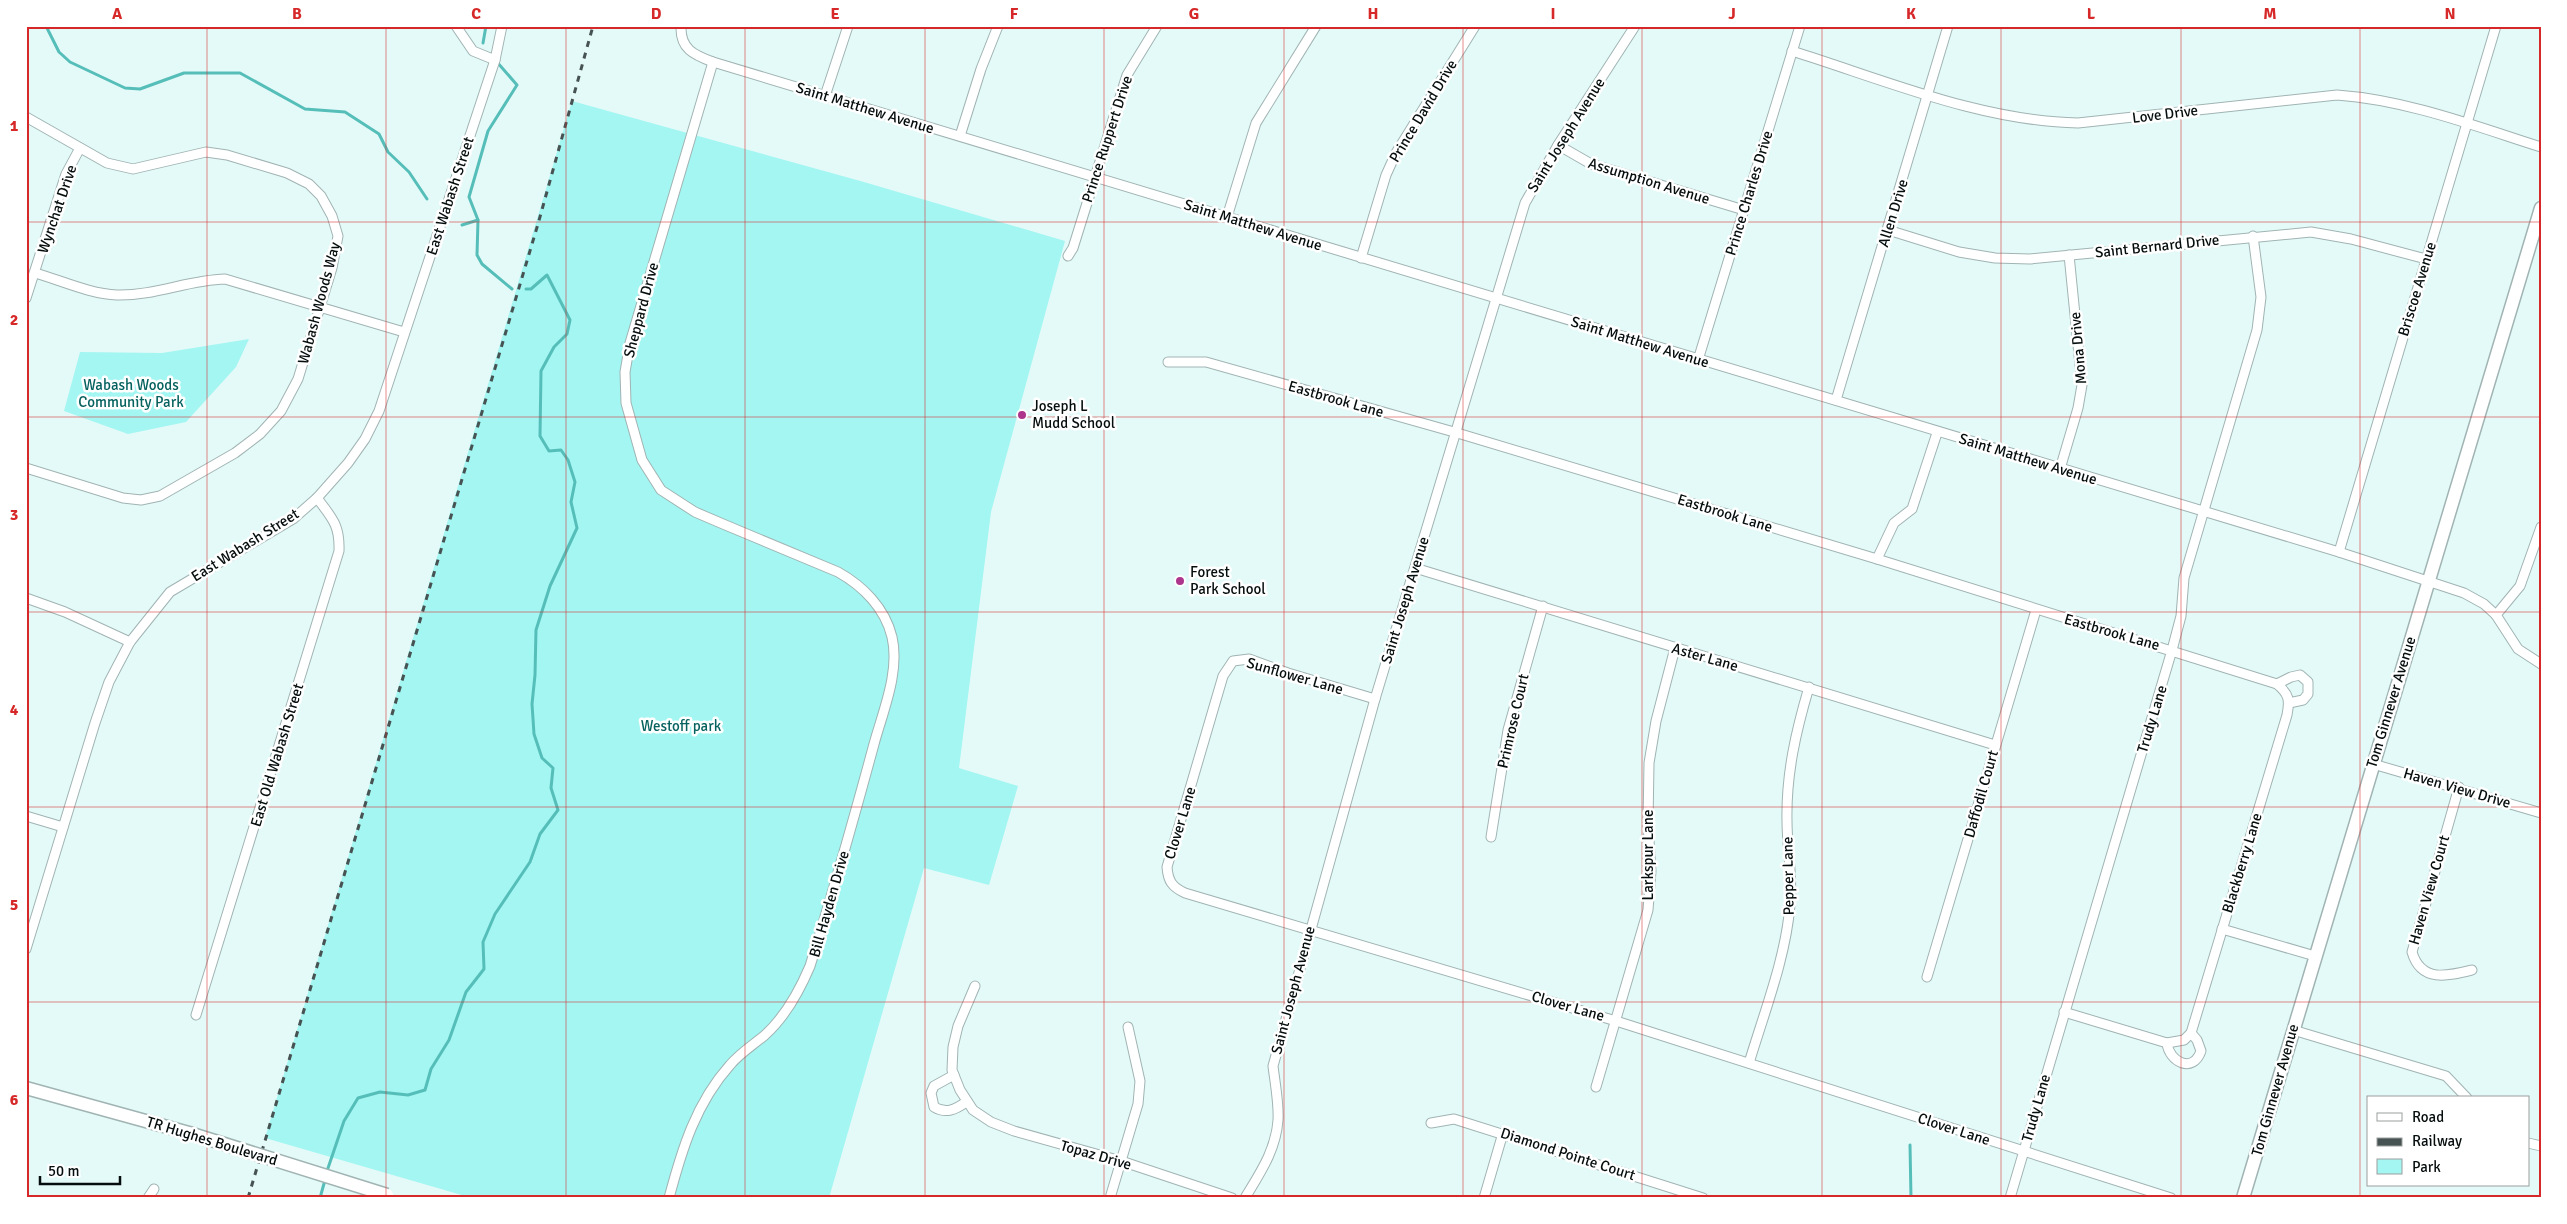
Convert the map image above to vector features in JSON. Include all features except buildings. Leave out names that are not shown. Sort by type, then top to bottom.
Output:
[{"type":"main road","name":"Tom Ginnever Avenue","points":[[2243,1198],[2427,580],[2541,208]]},
{"type":"main road","name":"TR Hughes Boulevard","points":[[26,1088],[189,1133],[392,1196]]},
{"type":"street","points":[[456,26],[473,51],[495,60]]},
{"type":"street","name":"East Wabash Street","points":[[26,949],[109,682],[130,642],[170,592],[293,519],[316,498],[348,463],[365,439],[379,411],[495,60],[502,26]]},
{"type":"street","name":"Saint Matthew Avenue","points":[[680,26],[681,41],[687,49],[694,55],[713,62],[2427,580],[2464,593],[2484,604],[2496,615],[2518,649],[2533,661],[2541,664]]},
{"type":"street","points":[[826,96],[848,26]]},
{"type":"street","points":[[960,136],[980,69],[998,26]]},
{"type":"street","name":"Prince Ruppert Drive","points":[[1068,256],[1073,248],[1127,75],[1157,26]]},
{"type":"street","points":[[1228,217],[1256,123],[1316,26]]},
{"type":"street","name":"Prince David Drive","points":[[1361,258],[1386,175],[1396,153],[1476,26]]},
{"type":"street","name":"Saint Joseph Avenue","points":[[1244,1198],[1266,1161],[1276,1135],[1278,1118],[1273,1066],[1309,931],[1454,432],[1525,203],[1558,145],[1636,26]]},
{"type":"street","name":"Prince Charles Drive","points":[[1698,360],[1800,26]]},
{"type":"street","name":"Allen Drive","points":[[1836,400],[1948,26]]},
{"type":"street","name":"Briscoe Avenue","points":[[2339,552],[2496,26]]},
{"type":"street","name":"Love Drive","points":[[1792,51],[2000,115],[2040,122],[2078,123],[2338,94],[2368,97],[2467,123],[2541,147]]},
{"type":"street","name":"Sheppard Drive","points":[[713,62],[630,343],[626,372],[626,403],[634,432],[642,460],[661,490],[696,512],[838,572],[857,582]]},
{"type":"street","name":"Wabash Woods Way","points":[[26,118],[108,163],[133,168],[206,152],[227,155],[287,173],[308,184],[321,196],[332,216],[338,236],[320,307],[298,379],[281,411],[260,434],[235,453],[160,496],[141,500],[123,498],[26,468]]},
{"type":"street","name":"Assumption Avenue","points":[[1558,145],[1591,164],[1744,210]]},
{"type":"street","name":"Wynchat Drive","points":[[26,298],[66,174],[80,148]]},
{"type":"street","name":"Saint Bernard Drive","points":[[1888,230],[1959,252],[2030,259],[2253,236],[2311,232],[2351,238],[2426,259]]},
{"type":"street","name":"Trudy Lane","points":[[2010,1198],[2172,650],[2181,616],[2184,578],[2257,330],[2261,297],[2253,236]]},
{"type":"street","name":"Mona Drive","points":[[2060,469],[2078,408],[2082,385],[2069,255]]},
{"type":"street","points":[[35,273],[115,295],[150,293],[212,279],[225,279],[404,332]]},
{"type":"street","name":"Eastbrook Lane","points":[[1168,362],[1206,362],[1454,432],[2172,650],[2278,684],[2287,692]]},
{"type":"street","points":[[1877,559],[1894,523],[1912,508],[1937,432]]},
{"type":"street","name":"East Old Wabash Street","points":[[196,1015],[339,551],[340,536],[337,526],[316,498]]},
{"type":"street","points":[[2496,615],[2520,586],[2541,527]]},
{"type":"street","name":"Aster Lane","points":[[1415,568],[1544,606],[1675,648],[1809,686],[1996,745]]},
{"type":"street","name":"Bill Hayden Drive","points":[[669,1198],[694,1120],[709,1092],[730,1064],[765,1034],[786,1012],[804,982],[821,931],[885,702],[895,655],[887,621],[874,601],[857,582]]},
{"type":"street","points":[[26,598],[130,642]]},
{"type":"street","name":"Primrose Court","points":[[1491,837],[1508,730],[1544,606]]},
{"type":"street","name":"Daffodil Court","points":[[1927,977],[2036,610]]},
{"type":"street","name":"Larkspur Lane","points":[[1596,1087],[1648,910],[1651,871],[1648,824],[1649,763],[1656,721],[1675,648]]},
{"type":"street","name":"Sunflower Lane","points":[[1223,676],[1232,661],[1249,659],[1288,673],[1375,699]]},
{"type":"street","points":[[2278,684],[2291,677],[2300,675],[2308,682],[2308,694],[2303,700],[2289,703]]},
{"type":"street","name":"Clover Lane","points":[[1223,676],[1167,867],[1168,880],[1185,894],[1616,1021],[2171,1198]]},
{"type":"street","name":"Pepper Lane","points":[[1749,1063],[1788,925],[1791,876],[1787,823],[1788,780],[1796,731],[1809,686]]},
{"type":"street","name":"Blackberry Lane","points":[[2166,1043],[2184,1040],[2191,1033],[2289,703],[2287,692]]},
{"type":"street","name":"Haven View Drive","points":[[2373,764],[2459,787],[2541,813]]},
{"type":"street","name":"Haven View Court","points":[[2459,787],[2412,952],[2419,967],[2428,973],[2445,977],[2472,970]]},
{"type":"street","points":[[26,816],[63,827]]},
{"type":"street","points":[[2222,929],[2315,956]]},
{"type":"street","name":"Topaz Drive","points":[[975,986],[958,1026],[953,1047],[954,1075],[966,1102],[973,1110],[991,1122],[1232,1198]]},
{"type":"street","points":[[2064,1012],[2166,1043],[2167,1048],[2175,1059],[2183,1064],[2192,1063],[2198,1058],[2201,1051],[2197,1040],[2191,1033]]},
{"type":"street","points":[[1110,1198],[1138,1104],[1140,1081],[1128,1027]]},
{"type":"street","points":[[2293,1030],[2446,1076],[2465,1096]]},
{"type":"street","points":[[954,1075],[934,1086],[932,1094],[934,1107],[944,1112],[956,1110],[966,1102]]},
{"type":"street","name":"Diamond Pointe Court","points":[[1431,1123],[1454,1119],[1703,1198]]},
{"type":"street","points":[[1484,1198],[1503,1133]]},
{"type":"street","points":[[148,1198],[154,1189]]},
{"type":"green space","name":"Westoff park","points":[[572,101],[864,182],[1065,241],[991,512],[959,768],[1018,786],[989,885],[924,868],[829,1198],[472,1198],[265,1138]]},
{"type":"green space","name":"Wabash Woods Community Park","points":[[249,339],[236,367],[186,422],[128,434],[64,411],[80,352],[162,353]]},
{"type":"waterway","points":[[46,26],[59,52],[70,62],[125,88],[140,89],[184,73],[240,73],[305,109],[345,112],[379,134],[388,152],[409,172],[427,199]]},
{"type":"waterway","points":[[483,43],[486,26]]},
{"type":"waterway","points":[[497,62],[517,85],[488,131],[469,197],[478,220],[477,255],[482,264],[512,289]]},
{"type":"waterway","points":[[462,225],[478,220]]},
{"type":"waterway","points":[[326,1174],[344,1121],[358,1098],[380,1092],[408,1095],[425,1090],[431,1069],[449,1040],[466,992],[484,969],[483,942],[495,914],[530,862],[540,834],[558,810],[551,788],[553,768],[542,758],[534,734],[532,704],[536,630],[550,586],[577,528],[571,502],[575,482],[568,460],[561,450],[549,451],[540,436],[541,371],[554,347],[567,334],[570,320],[547,275],[531,289],[526,289]]},
{"type":"waterway","points":[[1910,1145],[1911,1198]]},
{"type":"waterway","points":[[320,1198],[325,1180]]},
{"type":"railway","points":[[248,1198],[538,224],[593,26]]},
{"type":"place","name":"Joseph L Mudd School","points":[[1022,415]]},
{"type":"place","name":"Forest Park School","points":[[1180,581]]}]
